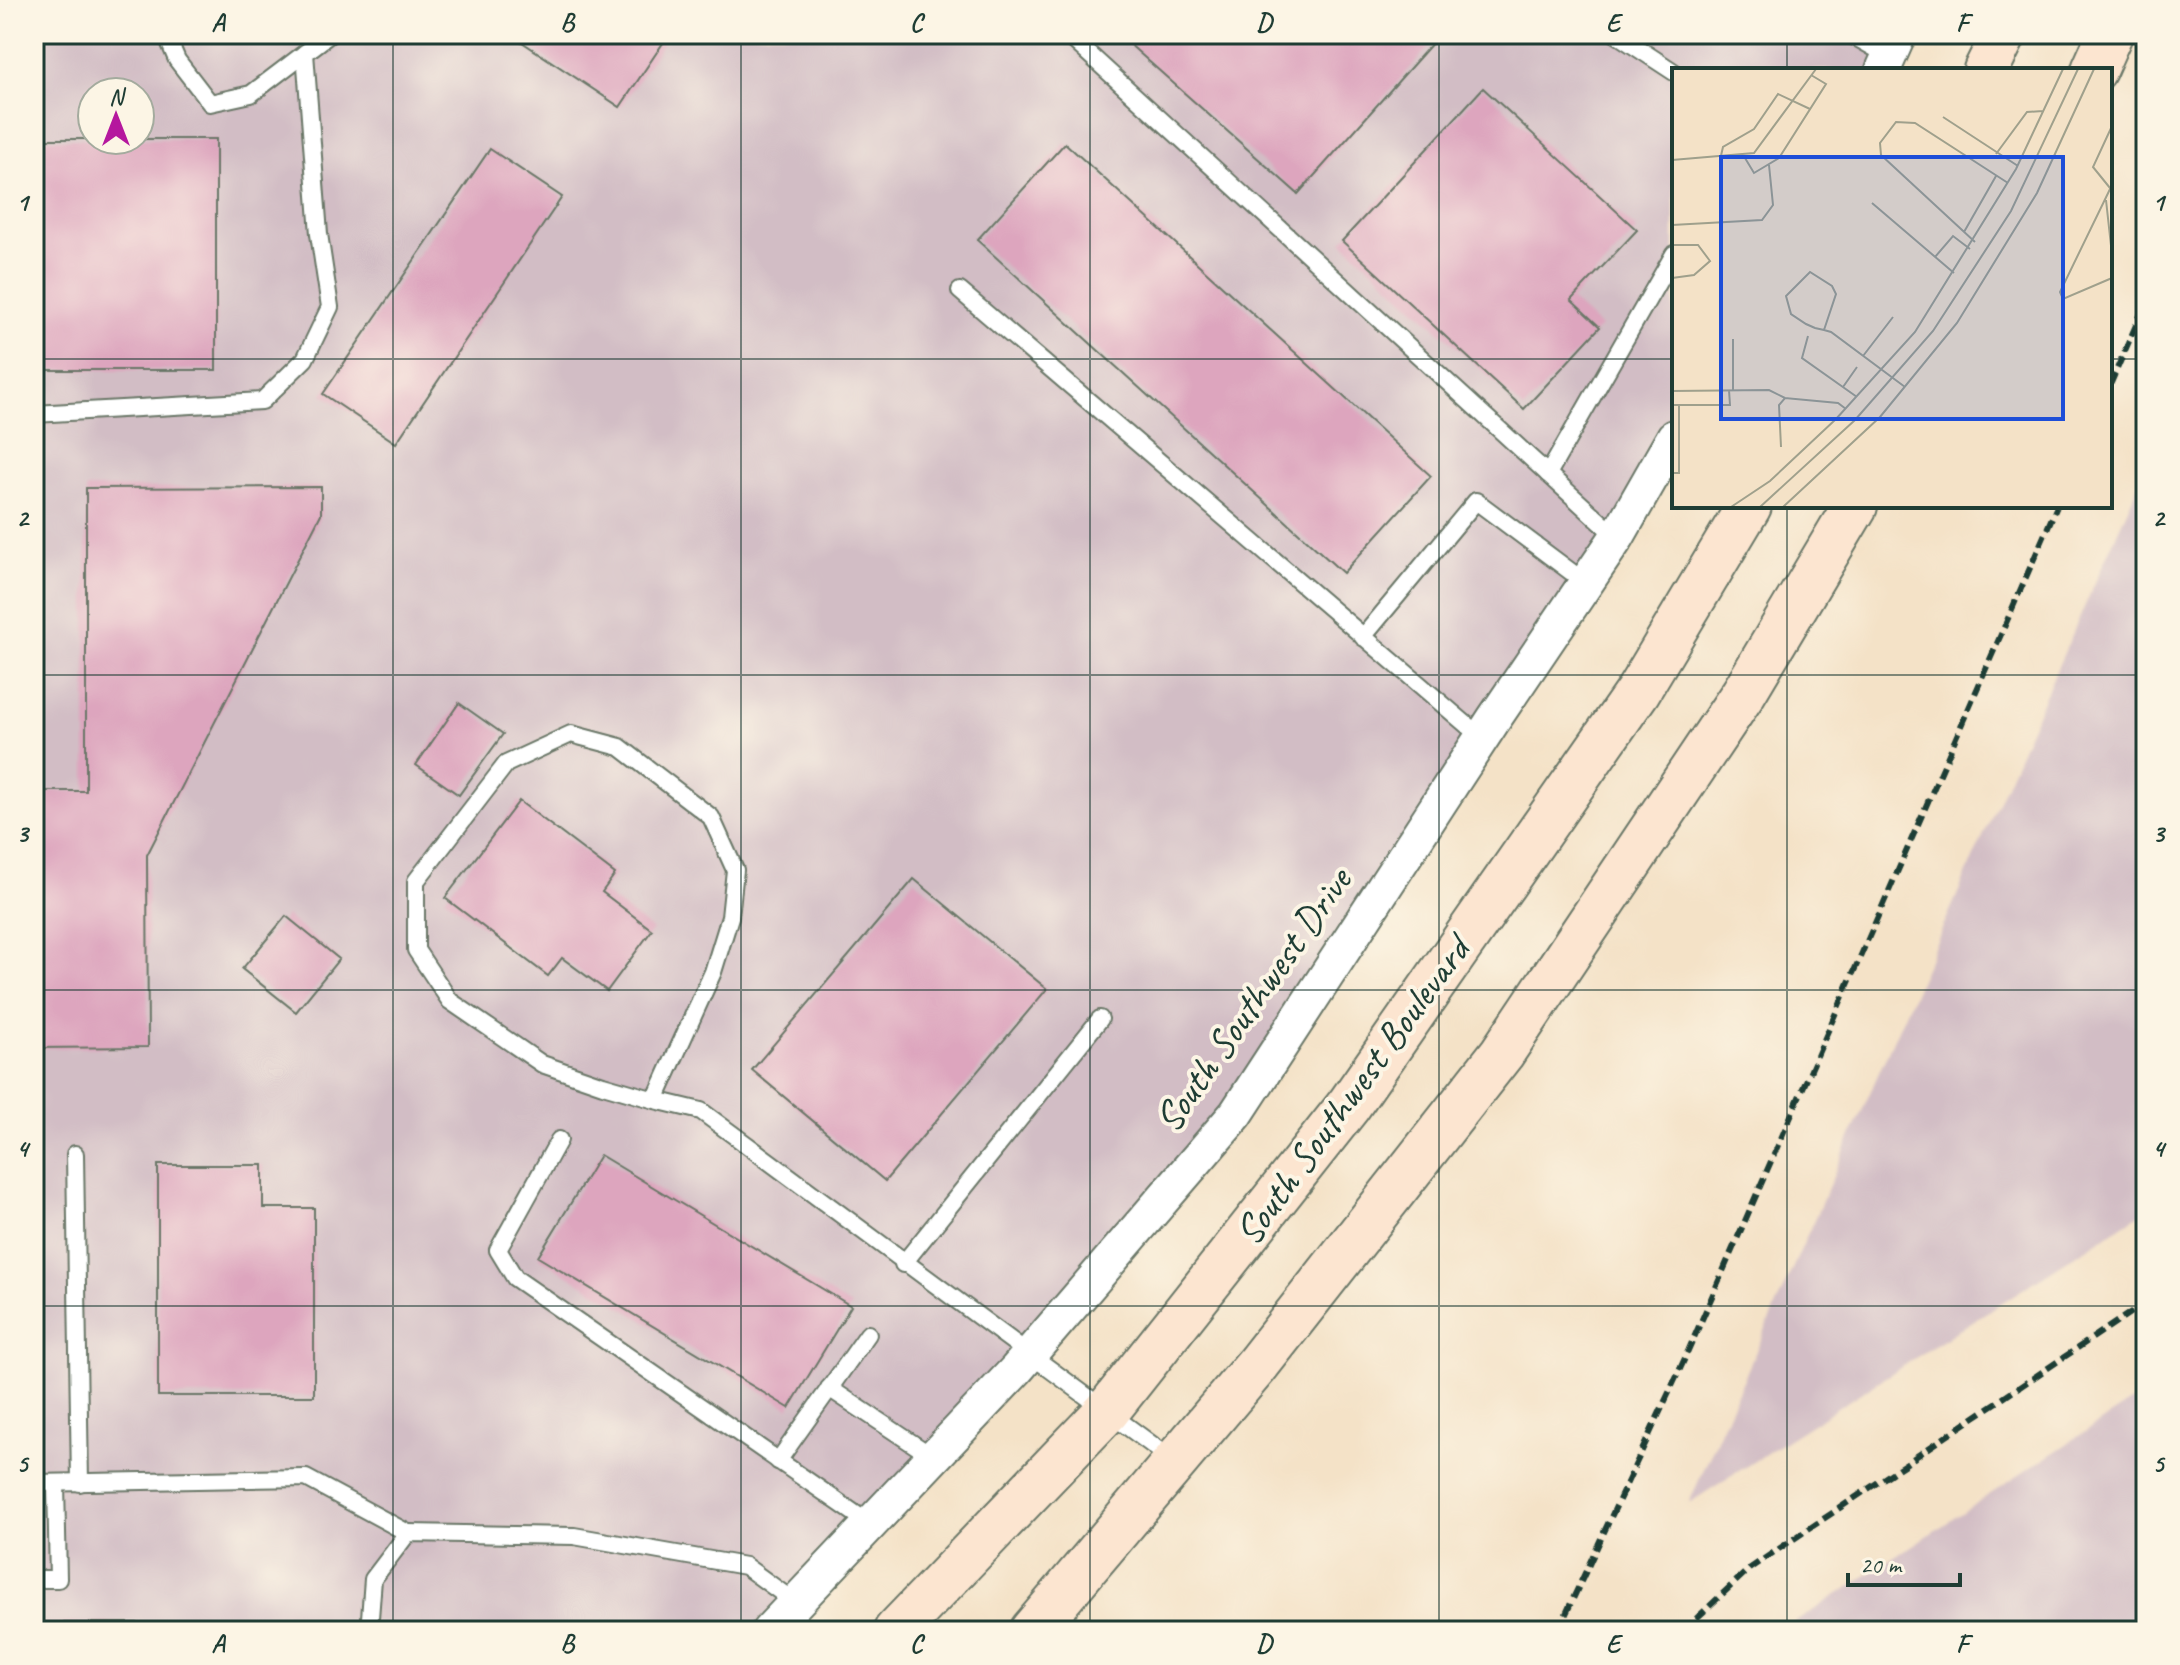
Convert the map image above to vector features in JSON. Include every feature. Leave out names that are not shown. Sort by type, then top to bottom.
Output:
[{"type":"main road","points":[[1987,68],[2004,34]]},
{"type":"main road","points":[[2095,68],[2110,34]]},
{"type":"main road","name":"South Southwest Boulevard","points":[[896,1631],[1107,1411],[1349,1105],[1638,691],[1748,508]]},
{"type":"main road","points":[[1032,1631],[1257,1365],[1502,1053],[1743,694],[1854,508]]},
{"type":"street","name":"South Southwest Drive","points":[[769,1631],[1030,1354],[1236,1114],[1617,537],[1672,441]]},
{"type":"lane","points":[[166,34],[177,60],[210,103],[251,94],[330,34]]},
{"type":"lane","points":[[1067,34],[1617,537]]},
{"type":"lane","points":[[1616,34],[1672,71]]},
{"type":"lane","points":[[1850,34],[1890,53]]},
{"type":"lane","points":[[34,414],[262,401],[305,359],[330,307],[319,234],[305,53]]},
{"type":"lane","points":[[1548,474],[1672,257]]},
{"type":"lane","points":[[960,291],[1482,738]]},
{"type":"lane","points":[[1363,637],[1476,501],[1586,583]]},
{"type":"lane","points":[[655,1100],[713,972],[730,917],[735,870],[711,817],[620,747],[571,734],[506,764],[416,881],[416,950],[450,1001],[542,1064],[655,1100],[701,1111],[903,1264],[1176,1462]]},
{"type":"lane","points":[[903,1264],[1100,1019]]},
{"type":"lane","points":[[559,1140],[498,1250],[515,1278],[870,1524]]},
{"type":"lane","points":[[75,1154],[80,1483]]},
{"type":"lane","points":[[778,1461],[868,1334]]},
{"type":"lane","points":[[829,1388],[933,1457]]},
{"type":"lane","points":[[34,1483],[306,1478],[408,1533],[574,1536],[745,1566],[796,1603]]},
{"type":"lane","points":[[34,1579],[58,1579],[56,1483]]},
{"type":"lane","points":[[369,1631],[373,1579],[408,1533]]},
{"type":"shaded area","points":[[34,34],[1889,34],[1873,68],[1672,68],[1672,440],[1236,1114],[1030,1354],[750,1631],[34,1631]]},
{"type":"shaded area","points":[[2146,467],[2146,1210],[1689,1503]]},
{"type":"shaded area","points":[[2146,1392],[2146,1631],[1782,1631]]},
{"type":"building","points":[[510,34],[669,34],[620,107]]},
{"type":"building","points":[[1118,34],[1429,34],[1435,40],[1298,194]]},
{"type":"building","points":[[1483,88],[1637,230],[1571,300],[1600,327],[1524,409],[1342,241]]},
{"type":"building","points":[[34,139],[76,139],[76,156],[156,156],[156,139],[216,139],[216,370],[34,370]]},
{"type":"building","points":[[1065,143],[1431,476],[1343,573],[977,240]]},
{"type":"building","points":[[490,149],[562,197],[396,443],[323,394]]},
{"type":"building","points":[[321,487],[321,514],[147,855],[148,1047],[34,1048],[34,791],[86,791],[86,488]]},
{"type":"building","points":[[459,703],[503,734],[459,795],[416,765]]},
{"type":"building","points":[[519,801],[615,874],[602,892],[652,930],[607,991],[562,958],[548,976],[445,898]]},
{"type":"building","points":[[914,879],[1047,989],[885,1181],[752,1070]]},
{"type":"building","points":[[286,916],[339,959],[296,1012],[242,969]]},
{"type":"building","points":[[600,1155],[851,1306],[789,1408],[538,1257]]},
{"type":"building","points":[[158,1165],[263,1165],[263,1208],[314,1208],[314,1396],[158,1396]]},
{"type":"building","points":[[34,1250],[39,1250],[40,1370],[34,1370]]},
{"type":"building","points":[[34,1623],[189,1623],[189,1631],[34,1631]]},
{"type":"railway","points":[[2112,380],[2146,302]]},
{"type":"railway","points":[[1558,1631],[1686,1356],[2056,508]]},
{"type":"railway","points":[[1683,1631],[1749,1569],[2146,1302]]}]
